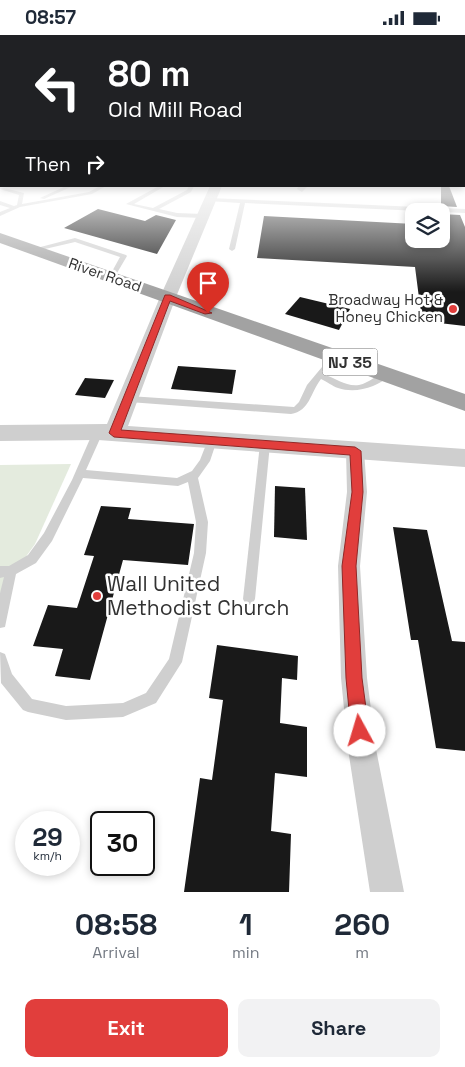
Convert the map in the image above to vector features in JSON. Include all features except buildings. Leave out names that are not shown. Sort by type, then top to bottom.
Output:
[{"type":"highway","name":"River Road","points":[[0,238],[465,403]]},
{"type":"street","points":[[106,433],[129,399],[168,297],[205,212]]},
{"type":"street","points":[[0,433],[106,433],[465,458]]},
{"type":"street","points":[[355,451],[358,492],[349,566],[354,678],[362,749],[386,892]]},
{"type":"lane","points":[[162,212],[203,216]]},
{"type":"lane","points":[[232,249],[240,212]]},
{"type":"lane","points":[[32,250],[75,240],[124,256],[112,277]]},
{"type":"lane","points":[[129,399],[297,410],[303,404],[310,387],[335,357]]},
{"type":"lane","points":[[319,376],[332,379],[340,386],[360,388],[386,375]]},
{"type":"lane","points":[[0,622],[6,571],[32,559],[48,537],[80,474],[106,433]]},
{"type":"lane","points":[[80,474],[178,482],[196,474],[205,461],[212,440]]},
{"type":"lane","points":[[249,599],[265,444]]},
{"type":"lane","points":[[0,659],[6,678],[28,705],[66,713],[123,711],[151,698],[175,662],[200,553],[202,522],[192,476]]},
{"type":"shaded area","points":[[71,464],[35,544],[0,593],[0,465]]},
{"type":"place","name":"Broadway Hot & Honey Chicken","points":[[453,309]]},
{"type":"place","name":"Wall United Methodist Church","points":[[97,596]]},
{"type":"route","points":[[208,313],[168,297],[114,433],[355,451],[358,492],[349,566],[354,678],[360,731]]}]
